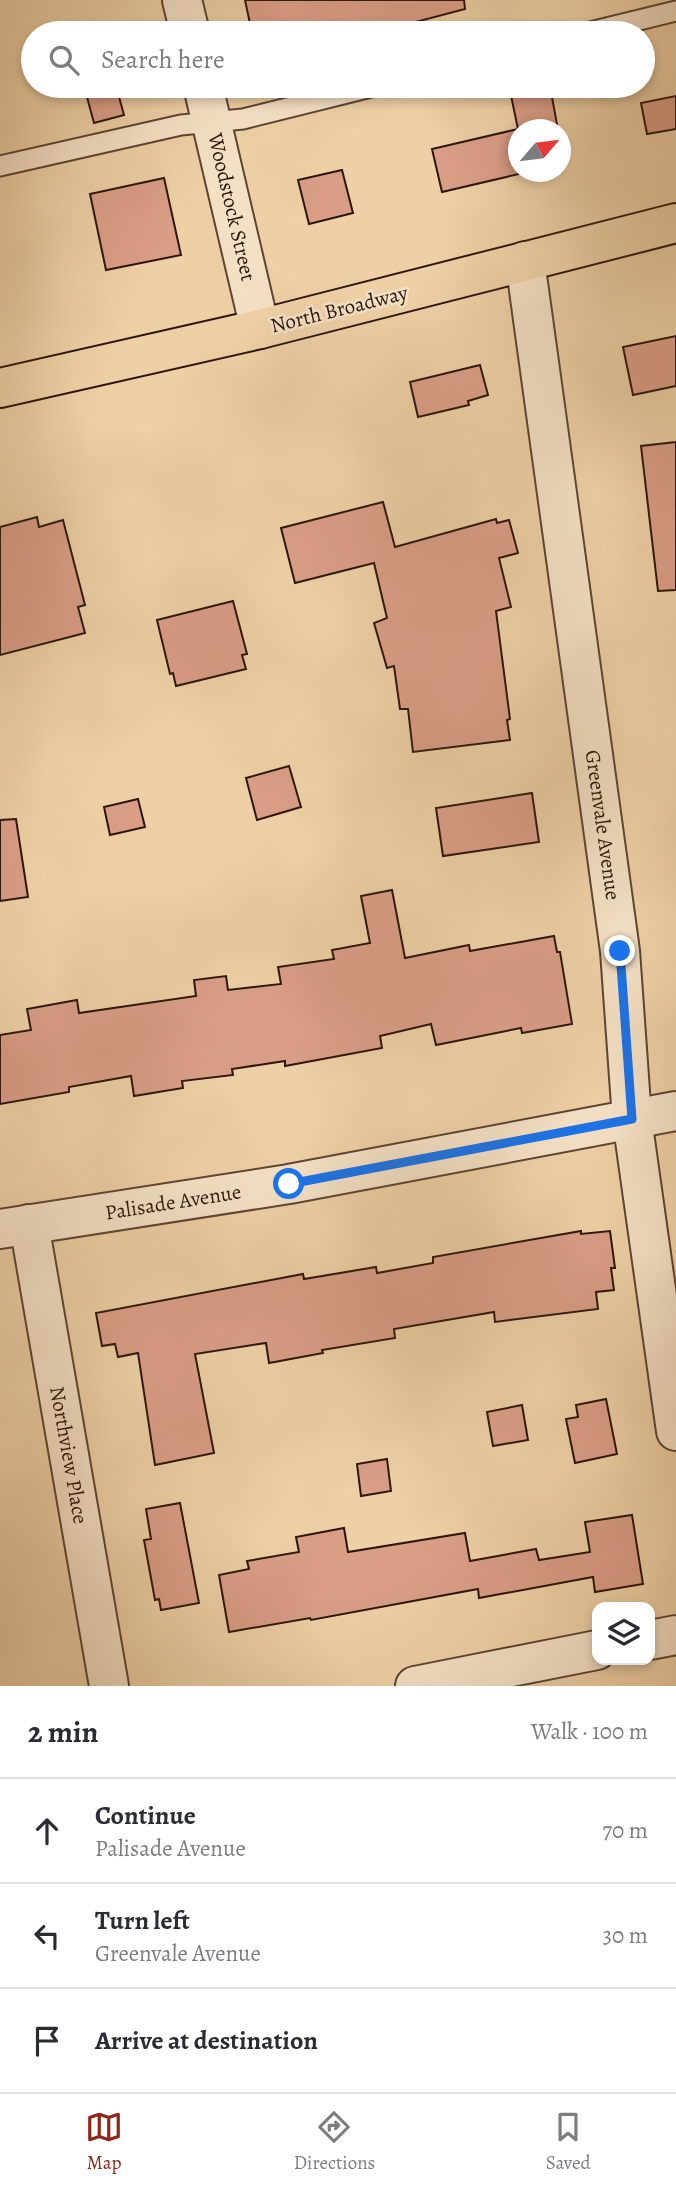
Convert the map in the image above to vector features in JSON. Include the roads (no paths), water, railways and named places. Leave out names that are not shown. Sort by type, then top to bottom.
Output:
[{"type":"main road","name":"North Broadway","points":[[0,388],[260,329],[676,223]]},
{"type":"street","points":[[182,0],[187,21]]},
{"type":"street","name":"Woodstock Street","points":[[206,98],[260,329]]},
{"type":"street","name":"Greenvale Avenue","points":[[525,261],[620,951],[632,1119],[676,1431]]},
{"type":"street","name":"Palisade Avenue","points":[[15,1226],[289,1184],[676,1111]]},
{"type":"street","name":"Northview Place","points":[[15,1226],[109,1686]]},
{"type":"street","points":[[655,1639],[676,1635]]},
{"type":"street","points":[[415,1686],[461,1681],[592,1651]]},
{"type":"lane","points":[[635,21],[676,11]]},
{"type":"lane","points":[[0,166],[181,125],[243,119],[327,98]]}]
